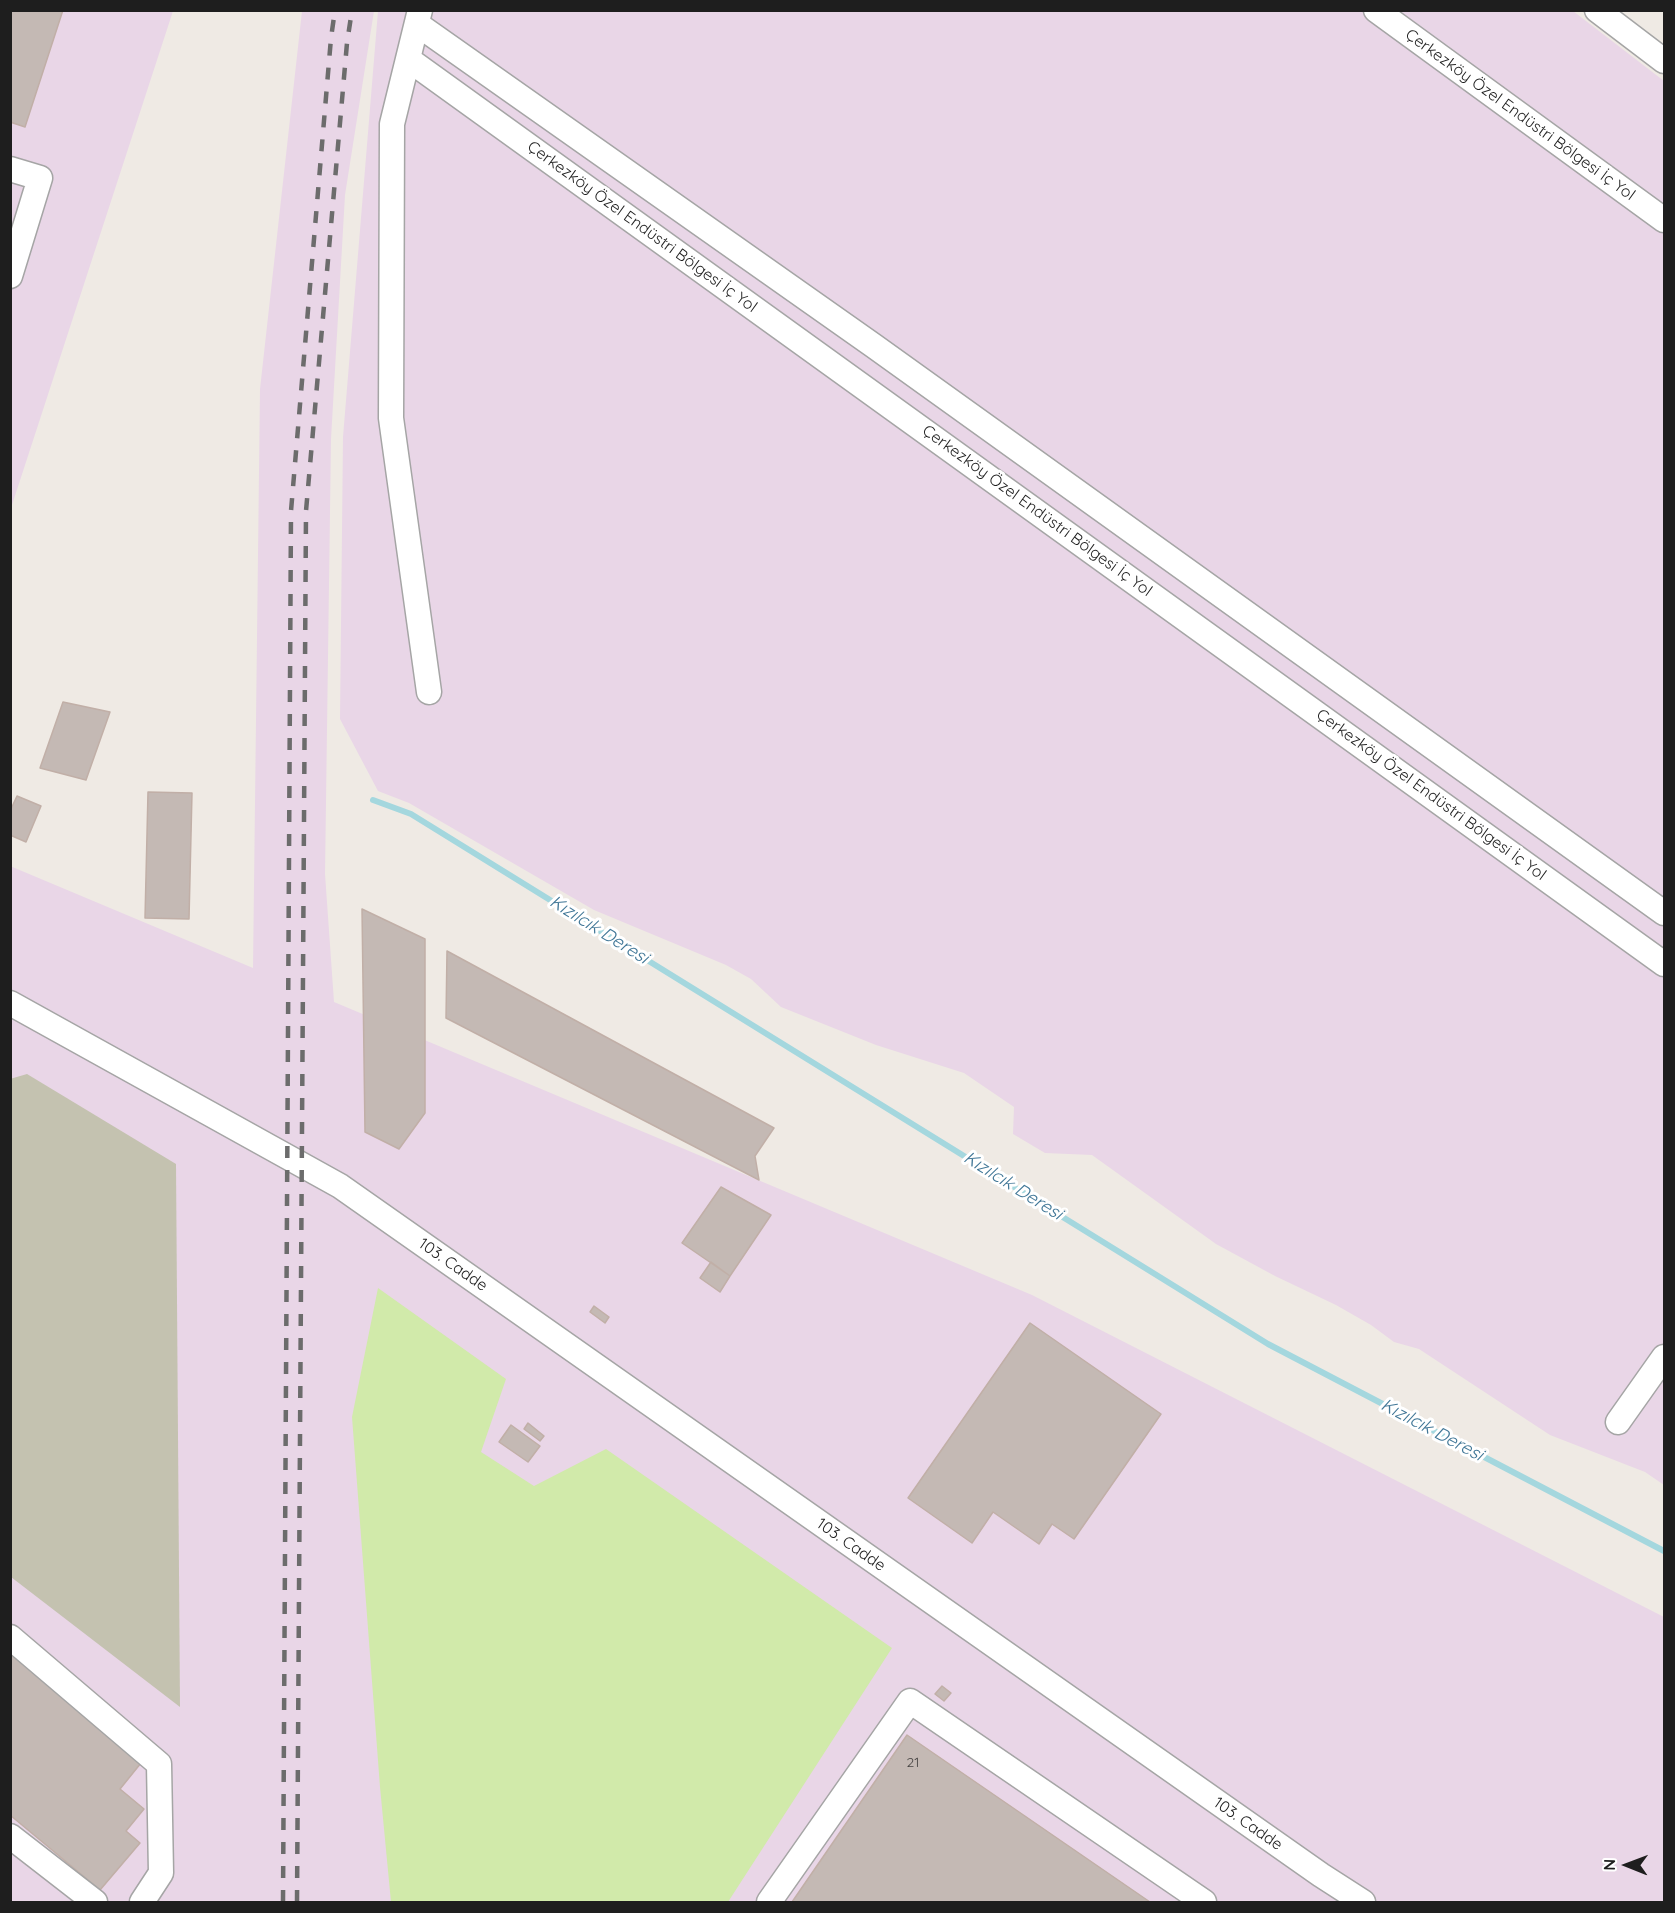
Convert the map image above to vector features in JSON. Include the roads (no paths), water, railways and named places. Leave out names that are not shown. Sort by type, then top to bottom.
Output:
[{"type":"street","name":"Çerkezköy Özel Endüstri Bölgesi İç Yol","points":[[1376,10],[1665,220]]},
{"type":"street","points":[[1597,10],[1665,61]]},
{"type":"street","name":"Çerkezköy Özel Endüstri Bölgesi İç Yol","points":[[429,692],[391,418],[392,124],[418,17],[1665,913]]},
{"type":"street","name":"Çerkezköy Özel Endüstri Bölgesi İç Yol","points":[[408,59],[1665,964]]},
{"type":"street","points":[[10,169],[40,178],[10,276]]},
{"type":"street","name":"103. Cadde","points":[[10,1003],[340,1186],[1351,1899]]},
{"type":"street","points":[[1618,1422],[1665,1357]]},
{"type":"street","points":[[10,1637],[159,1764],[161,1873],[141,1902]]},
{"type":"street","points":[[770,1902],[910,1701],[1204,1902]]},
{"type":"street","points":[[10,1836],[95,1902]]},
{"type":"waterway","name":"Kızılcık Deresi","points":[[373,800],[411,814],[1268,1344],[1664,1551]]},
{"type":"railway","points":[[283,1902],[291,511],[335,10]]},
{"type":"railway","points":[[297,1902],[306,511],[347,43],[352,10]]}]
